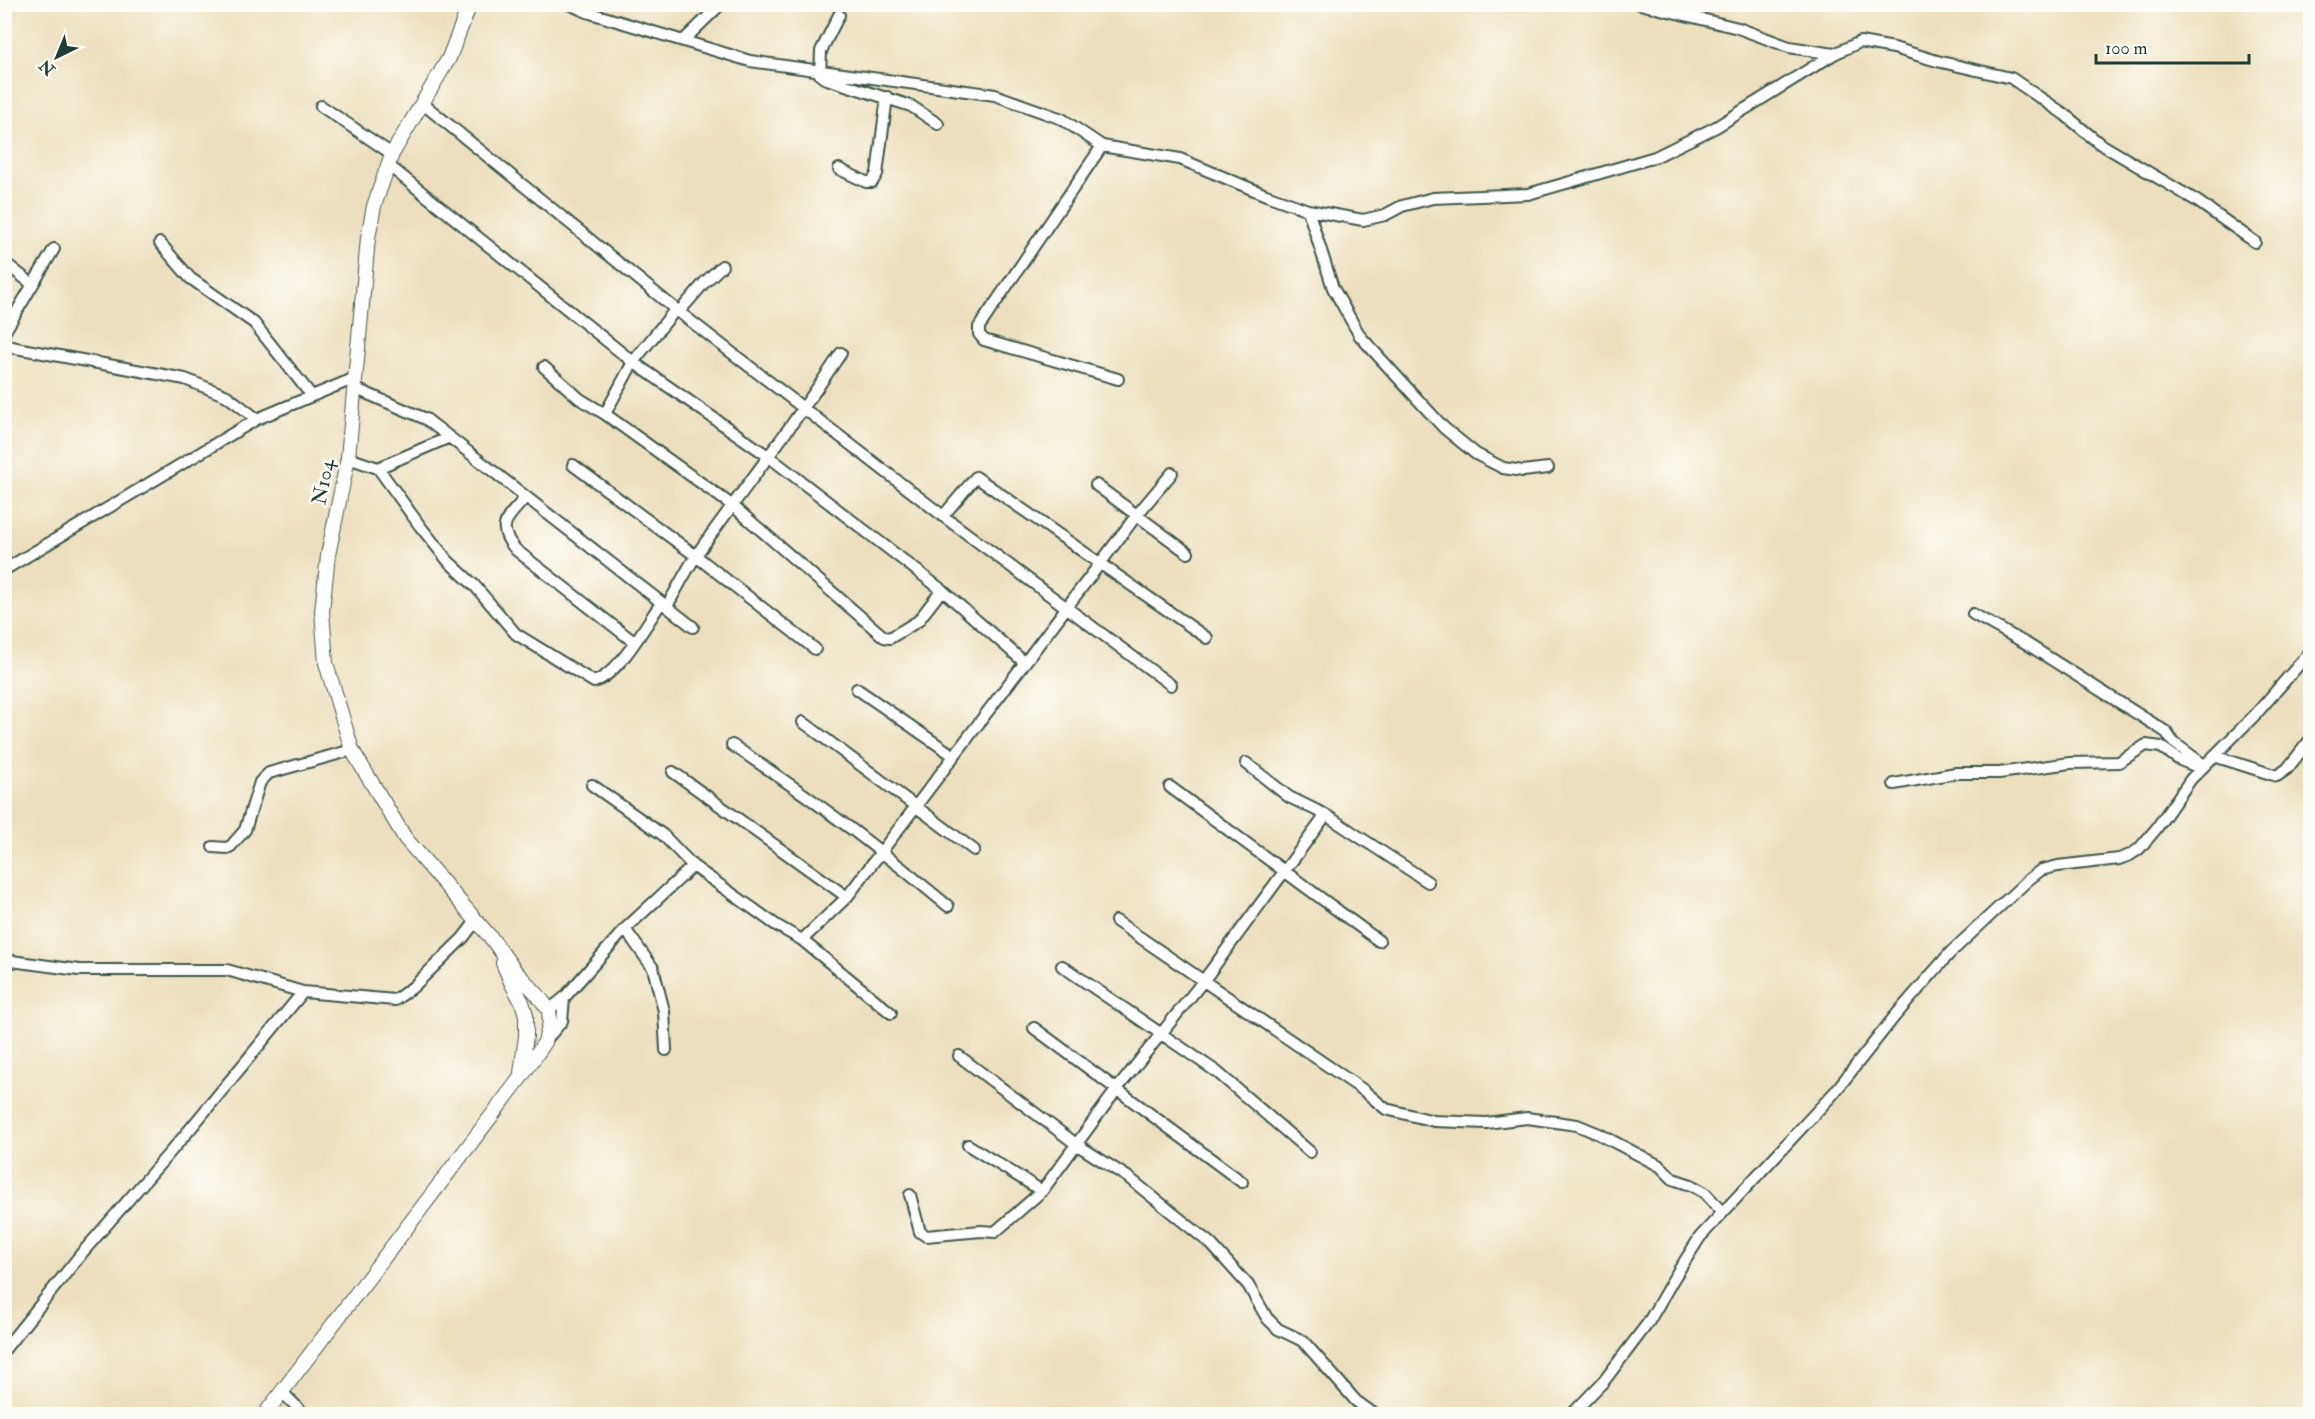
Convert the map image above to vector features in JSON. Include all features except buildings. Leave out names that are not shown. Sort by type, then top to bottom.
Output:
[{"type":"street","name":"N104","points":[[265,1414],[520,1077],[545,1042],[550,1022],[549,1010],[537,994],[515,971],[492,939],[405,838],[352,750],[326,663],[322,611],[328,555],[348,458],[368,238],[374,206],[390,159],[449,58],[470,4]]},
{"type":"street","points":[[569,4],[750,61],[995,95],[1062,119],[1102,146],[1180,159],[1308,210],[1363,220],[1385,215],[1402,206],[1432,198],[1528,194],[1655,157],[1716,127],[1834,54],[1860,42],[1894,48],[1937,62],[2011,78],[2064,114],[2099,143],[2197,201],[2255,242]]},
{"type":"street","points":[[683,41],[721,4]]},
{"type":"street","points":[[1640,4],[1738,28],[1789,47],[1834,54]]},
{"type":"street","points":[[839,15],[821,51],[819,71],[824,78],[887,97],[918,110],[938,124]]},
{"type":"street","points":[[839,169],[866,182],[873,182],[877,174],[887,97]]},
{"type":"street","points":[[422,103],[677,311],[943,516],[1171,685]]},
{"type":"street","points":[[321,106],[390,159],[633,362],[768,456],[942,590],[1024,662]]},
{"type":"street","points":[[1102,146],[979,327],[979,334],[984,340],[1118,379]]},
{"type":"street","points":[[1308,210],[1333,288],[1360,336],[1443,428],[1476,454],[1503,468],[1523,471],[1548,468]]},
{"type":"street","points":[[160,243],[190,278],[254,323],[311,395]]},
{"type":"street","points":[[4,333],[54,249]]},
{"type":"street","points":[[4,262],[32,284]]},
{"type":"street","points":[[605,414],[633,362],[677,311],[722,266]]},
{"type":"street","points":[[4,344],[185,379],[227,396],[258,419]]},
{"type":"street","points":[[348,458],[378,468],[448,561],[475,586],[516,634],[594,682],[604,679],[664,604],[768,456],[805,409],[841,353]]},
{"type":"street","points":[[544,367],[580,399],[605,414],[733,506],[884,637],[890,638],[918,621],[942,590]]},
{"type":"street","points":[[4,570],[258,419],[311,395],[355,383],[426,419],[693,627]]},
{"type":"street","points":[[378,468],[450,437]]},
{"type":"street","points":[[573,465],[696,556],[815,649]]},
{"type":"street","points":[[802,940],[847,897],[1024,662],[1136,516],[1172,473]]},
{"type":"street","points":[[943,516],[976,477],[1207,638]]},
{"type":"street","points":[[1096,485],[1188,553]]},
{"type":"street","points":[[526,496],[509,517],[503,530],[505,537],[516,550],[634,642]]},
{"type":"street","points":[[1972,614],[2027,644],[2166,732],[2173,742],[2202,766]]},
{"type":"street","points":[[1572,1414],[1604,1381],[1648,1323],[1701,1237],[1834,1093],[1895,1016],[1950,953],[2041,870],[2119,859],[2139,849],[2202,766],[2256,714],[2310,652]]},
{"type":"street","points":[[857,689],[954,756]]},
{"type":"street","points":[[802,722],[974,850]]},
{"type":"street","points":[[2214,756],[2277,776],[2287,769],[2310,740]]},
{"type":"street","points":[[732,745],[805,793],[881,850],[948,906]]},
{"type":"street","points":[[1894,784],[1956,773],[1999,773],[2070,763],[2119,762],[2146,745],[2161,747],[2178,759],[2202,766]]},
{"type":"street","points":[[213,847],[231,846],[245,830],[260,782],[269,773],[352,750]]},
{"type":"street","points":[[1246,763],[1289,797],[1326,815],[1428,882]]},
{"type":"street","points":[[673,772],[847,897]]},
{"type":"street","points":[[592,785],[663,835],[693,866],[776,925],[802,940],[891,1013]]},
{"type":"street","points":[[1170,787],[1379,941]]},
{"type":"street","points":[[910,1195],[920,1232],[926,1236],[981,1231],[995,1232],[1042,1191],[1117,1089],[1204,980],[1326,815]]},
{"type":"street","points":[[549,1010],[564,998],[625,929],[693,866]]},
{"type":"street","points":[[4,960],[79,970],[227,970],[303,992],[394,1000],[413,987],[463,938],[476,921]]},
{"type":"street","points":[[1116,921],[1363,1090],[1386,1109],[1434,1121],[1454,1123],[1504,1122],[1527,1118],[1577,1125],[1660,1166],[1673,1179],[1705,1193],[1722,1212]]},
{"type":"street","points":[[625,929],[653,968],[664,1011],[666,1050]]},
{"type":"street","name":"N104","points":[[492,939],[526,1015],[526,1036],[520,1077]]},
{"type":"street","points":[[1062,966],[1217,1072],[1310,1152]]},
{"type":"street","points":[[4,1350],[82,1253],[186,1134],[303,992]]},
{"type":"street","points":[[545,1042],[562,1022],[564,998]]},
{"type":"street","points":[[1034,1028],[1242,1182]]},
{"type":"street","points":[[959,1056],[1076,1144],[1129,1178],[1211,1244],[1248,1285],[1267,1318],[1278,1329],[1303,1341],[1356,1401],[1374,1414]]},
{"type":"street","points":[[968,1145],[1042,1191]]},
{"type":"street","points":[[282,1392],[304,1414]]}]
